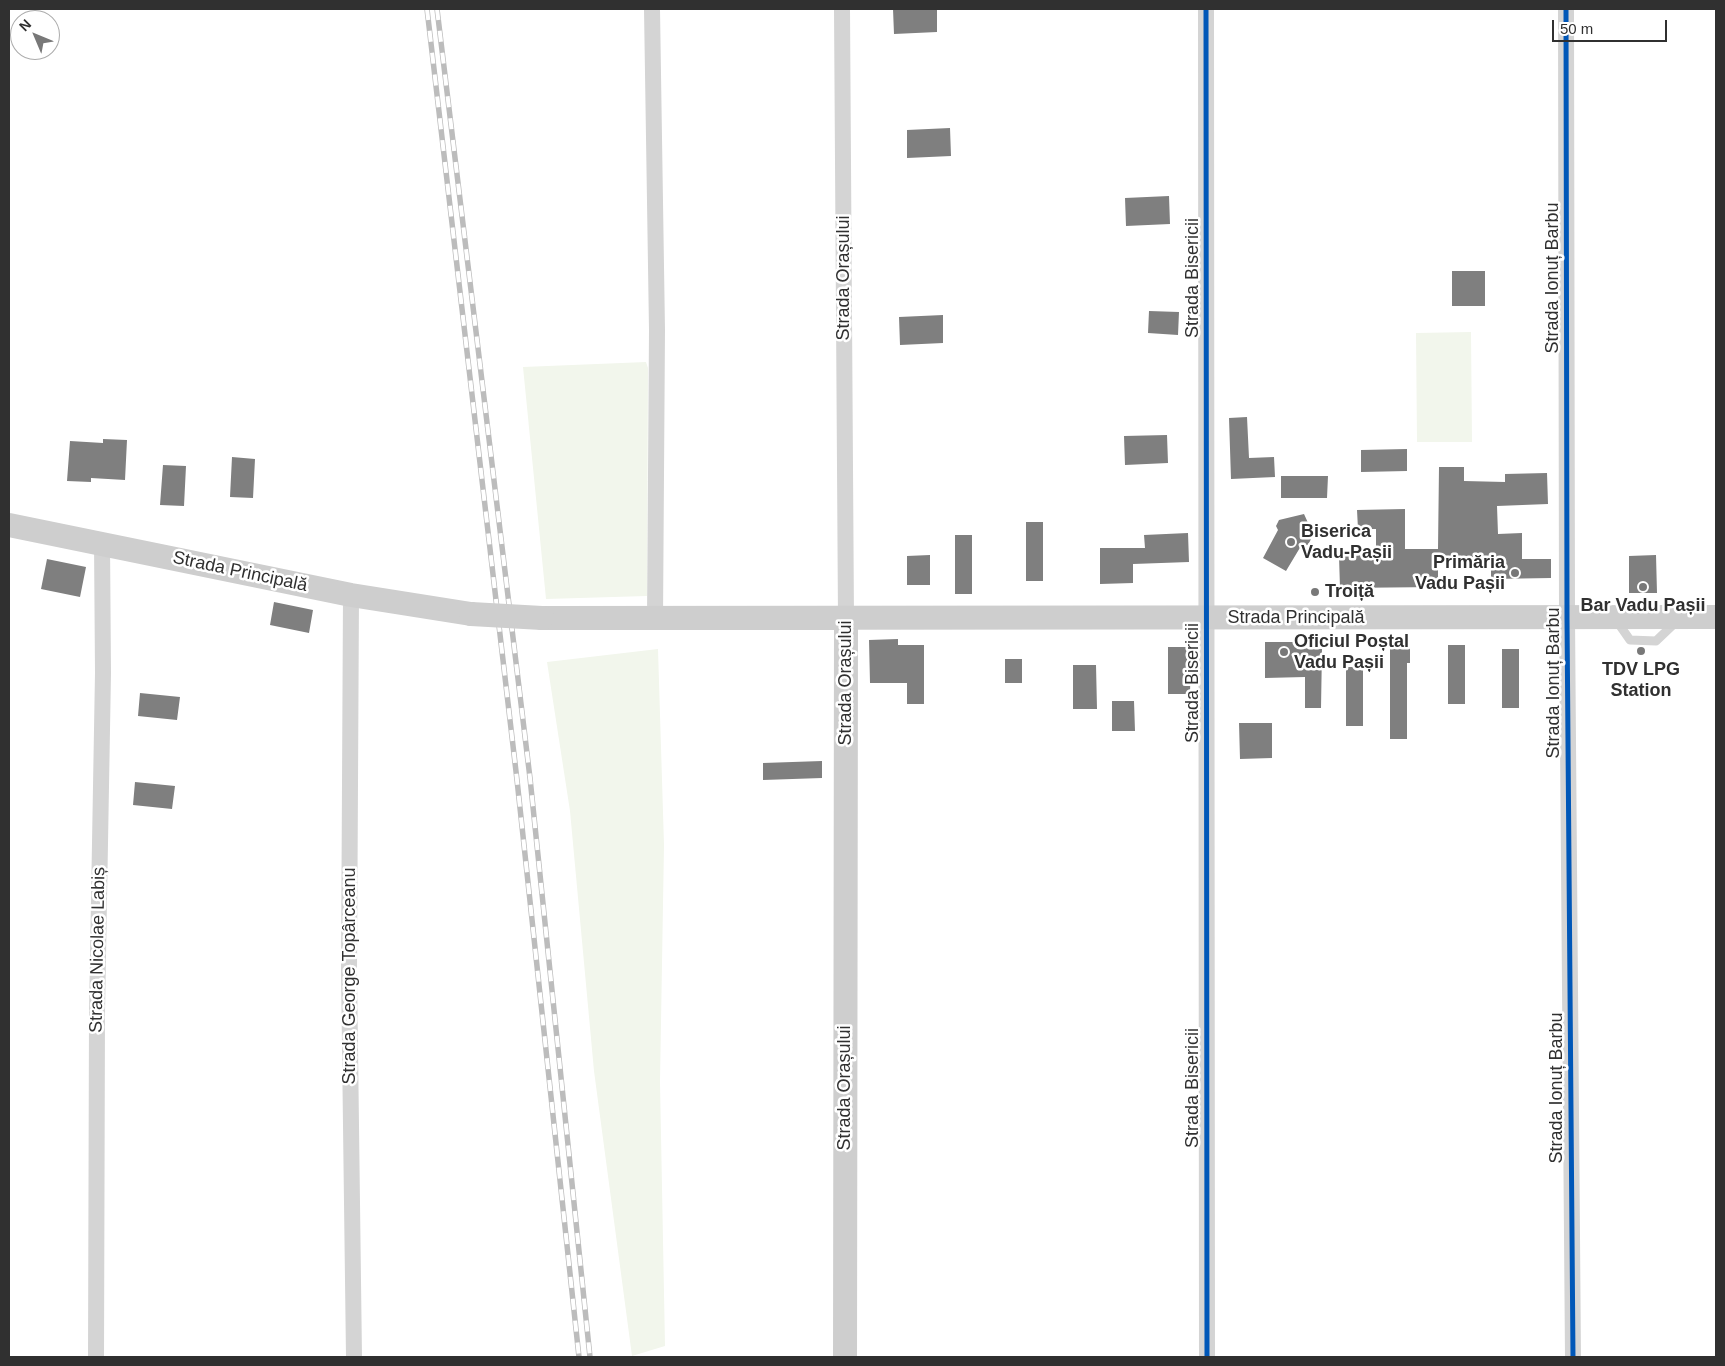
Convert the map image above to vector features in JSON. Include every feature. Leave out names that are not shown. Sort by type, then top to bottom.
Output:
[{"type":"main road","name":"Strada Principală","points":[[9,525],[102,542],[351,596],[472,614],[542,618],[1716,617]]},
{"type":"main road","name":"Strada Orașului","points":[[845,1357],[846,619]]},
{"type":"street","points":[[652,9],[657,330],[655,619]]},
{"type":"street","name":"Strada Orașului","points":[[842,9],[846,619]]},
{"type":"street","name":"Strada Bisericii","points":[[1206,9],[1206,1357]]},
{"type":"street","name":"Strada Ionuț Barbu","points":[[1566,9],[1567,618],[1573,1357]]},
{"type":"street","name":"Strada Nicolae Labiș","points":[[96,1357],[97,1013],[103,673],[102,542]]},
{"type":"street","name":"Strada George Topârceanu","points":[[351,596],[349,971],[354,1357]]},
{"type":"shaded area","points":[[1471,332],[1472,442],[1417,442],[1416,333]]},
{"type":"shaded area","points":[[646,362],[648,368],[647,596],[546,599],[523,367]]},
{"type":"shaded area","points":[[658,649],[664,845],[660,1082],[665,1346],[632,1356],[594,1071],[570,811],[547,662]]},
{"type":"building","points":[[893,9],[937,9],[937,32],[894,34]]},
{"type":"building","points":[[950,128],[951,156],[907,158],[907,130]]},
{"type":"building","points":[[1169,196],[1170,224],[1126,226],[1125,198]]},
{"type":"building","points":[[1452,271],[1485,271],[1485,306],[1452,306]]},
{"type":"building","points":[[1149,311],[1179,312],[1178,335],[1148,333]]},
{"type":"building","points":[[943,315],[943,343],[900,345],[899,317]]},
{"type":"building","points":[[1247,417],[1249,458],[1274,457],[1275,477],[1231,479],[1229,418]]},
{"type":"building","points":[[1167,435],[1168,463],[1125,465],[1124,436]]},
{"type":"building","points":[[103,439],[127,440],[125,480],[91,478],[91,482],[67,481],[70,441],[103,443]]},
{"type":"building","points":[[1407,449],[1407,471],[1361,472],[1361,450]]},
{"type":"building","points":[[232,457],[255,459],[253,498],[230,497]]},
{"type":"building","points":[[163,465],[186,466],[184,506],[160,505]]},
{"type":"building","points":[[1439,467],[1464,467],[1464,481],[1505,482],[1505,474],[1547,473],[1548,504],[1497,506],[1498,534],[1522,533],[1522,559],[1551,559],[1551,578],[1491,579],[1491,558],[1438,557],[1438,587],[1340,588],[1339,556],[1376,555],[1376,529],[1358,529],[1357,510],[1405,509],[1405,549],[1438,549]]},
{"type":"building","points":[[1281,476],[1328,476],[1327,498],[1281,498]]},
{"type":"building","name":"Biserica Vadu-Pașii","points":[[1304,514],[1309,525],[1308,534],[1311,539],[1308,545],[1301,546],[1286,571],[1263,558],[1278,530],[1276,526],[1279,520]]},
{"type":"building","points":[[1026,522],[1043,522],[1043,581],[1026,581]]},
{"type":"building","points":[[1188,533],[1189,562],[1133,564],[1133,583],[1100,584],[1100,548],[1145,548],[1144,535]]},
{"type":"building","points":[[955,535],[972,535],[972,594],[955,594]]},
{"type":"building","points":[[930,555],[930,585],[907,585],[907,556]]},
{"type":"building","points":[[1656,555],[1657,593],[1629,593],[1629,556]]},
{"type":"building","points":[[47,559],[86,567],[80,597],[41,589]]},
{"type":"building","points":[[274,602],[313,610],[309,633],[270,625]]},
{"type":"building","points":[[898,639],[898,645],[924,645],[924,704],[907,704],[907,683],[870,683],[869,640]]},
{"type":"building","points":[[1410,639],[1410,663],[1407,663],[1407,739],[1390,739],[1390,640]]},
{"type":"building","points":[[1265,642],[1298,642],[1298,648],[1322,649],[1321,708],[1305,708],[1305,677],[1265,678]]},
{"type":"building","points":[[1448,645],[1465,645],[1465,704],[1448,704]]},
{"type":"building","points":[[1168,647],[1191,647],[1190,694],[1168,694]]},
{"type":"building","points":[[1502,649],[1519,649],[1519,708],[1502,708]]},
{"type":"building","points":[[1005,659],[1022,659],[1022,683],[1005,683]]},
{"type":"building","points":[[1073,665],[1096,665],[1097,709],[1073,709]]},
{"type":"building","points":[[1346,667],[1363,667],[1363,726],[1346,726]]},
{"type":"building","points":[[140,693],[180,697],[177,720],[138,716]]},
{"type":"building","points":[[1112,701],[1134,701],[1135,731],[1112,731]]},
{"type":"building","points":[[1239,723],[1272,723],[1272,758],[1240,759]]},
{"type":"building","points":[[822,761],[822,778],[763,780],[763,763]]},
{"type":"building","points":[[135,782],[175,786],[172,809],[133,805]]},
{"type":"railway","points":[[427,9],[517,780],[579,1357]]},
{"type":"railway","points":[[437,9],[530,778],[590,1357]]},
{"type":"cycle path","points":[[1206,9],[1207,1357]]},
{"type":"cycle path","points":[[1566,9],[1567,619],[1573,1357]]},
{"type":"place","name":"Biserica Vadu-Pașii","points":[[1291,542]]},
{"type":"place","name":"Primăria Vadu Pașii","points":[[1515,573]]},
{"type":"place","name":"Bar Vadu Pașii","points":[[1643,587]]},
{"type":"place","name":"Troiță","points":[[1315,592]]},
{"type":"place","name":"TDV LPG Station","points":[[1641,651]]},
{"type":"place","name":"Oficiul Poștal Vadu Pașii","points":[[1284,652]]}]
